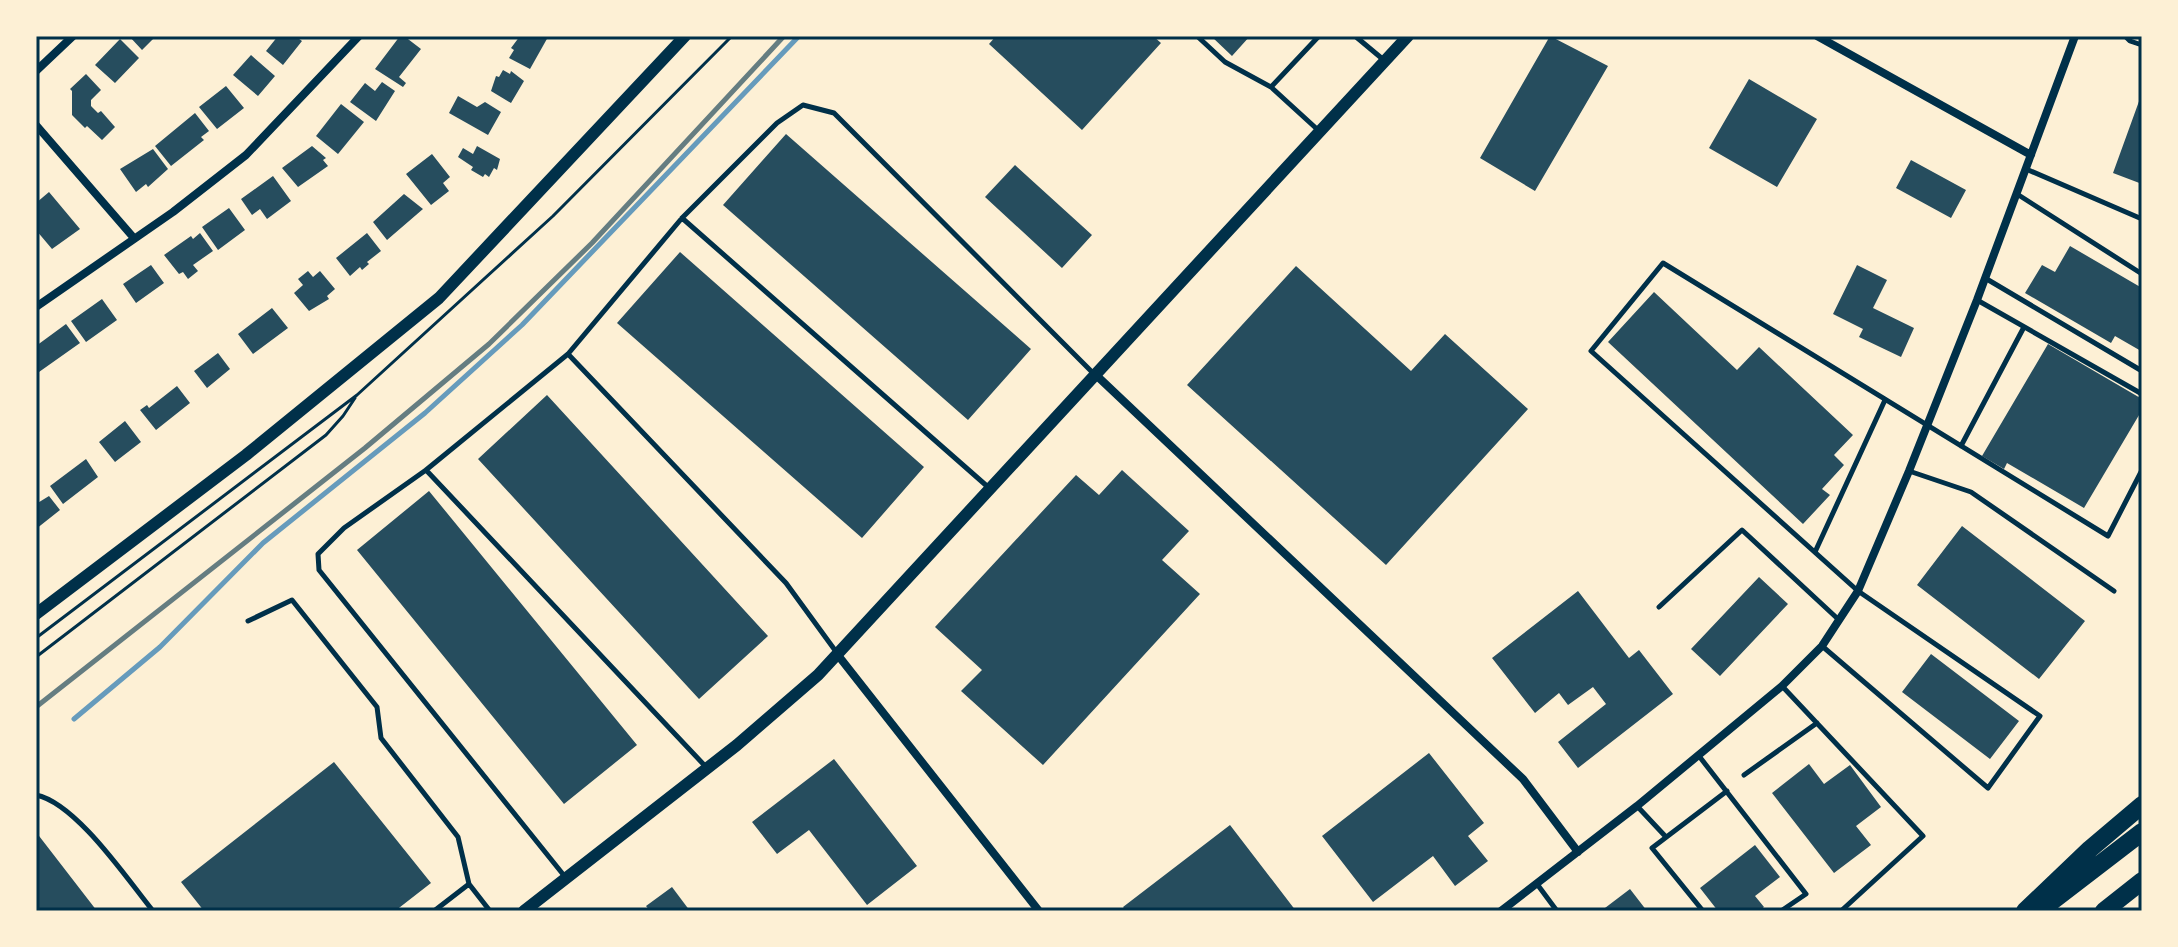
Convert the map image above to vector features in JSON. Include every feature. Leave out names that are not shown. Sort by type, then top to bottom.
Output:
[{"type":"highway","points":[[2025,911],[2142,805]]},
{"type":"highway","points":[[2039,911],[2142,832]]},
{"type":"highway","points":[[2106,910],[2142,883]]},
{"type":"street","points":[[36,71],[73,36]]},
{"type":"street","points":[[36,307],[173,212],[246,155],[359,36]]},
{"type":"street","points":[[36,614],[246,455],[439,298],[685,36]]},
{"type":"street","points":[[533,908],[790,702],[991,489],[1408,36]]},
{"type":"street","points":[[1817,36],[2031,155]]},
{"type":"street","points":[[1501,911],[1699,755],[1782,686],[1822,646],[1858,591],[1909,471],[1977,300],[2075,36]]},
{"type":"street","points":[[36,125],[133,237]]},
{"type":"street","points":[[1096,375],[1523,779],[1578,852]]},
{"type":"street","points":[[837,654],[1039,911]]},
{"type":"lane","points":[[1197,36],[1225,62],[1271,87],[1319,131]]},
{"type":"lane","points":[[1271,87],[1319,36]]},
{"type":"lane","points":[[1355,36],[1385,61]]},
{"type":"lane","points":[[2125,36],[2142,45]]},
{"type":"lane","points":[[567,879],[319,570],[318,554],[344,528],[426,470],[568,354],[682,218],[777,123],[803,105],[834,113],[1096,375]]},
{"type":"lane","points":[[2026,169],[2142,219]]},
{"type":"lane","points":[[2017,194],[2142,274]]},
{"type":"lane","points":[[682,218],[991,489]]},
{"type":"lane","points":[[1822,646],[1988,788],[2040,716],[1858,591],[1591,351],[1663,263],[2108,536],[2142,470]]},
{"type":"lane","points":[[1985,278],[2142,371]]},
{"type":"lane","points":[[1977,300],[2142,394]]},
{"type":"lane","points":[[1961,446],[2024,327]]},
{"type":"lane","points":[[568,354],[786,583],[837,654]]},
{"type":"lane","points":[[1815,552],[1885,400]]},
{"type":"lane","points":[[426,470],[707,769]]},
{"type":"lane","points":[[1909,471],[1971,492],[2114,591]]},
{"type":"lane","points":[[1659,607],[1742,530],[1839,620]]},
{"type":"lane","points":[[248,621],[292,600],[377,707],[381,738],[458,837],[469,884],[490,911]]},
{"type":"lane","points":[[1782,686],[1923,836],[1841,911]]},
{"type":"lane","points":[[1744,775],[1817,723]]},
{"type":"lane","points":[[1699,755],[1806,894],[1781,911]]},
{"type":"lane","points":[[1703,911],[1652,848],[1727,791]]},
{"type":"lane","points":[[36,795],[72,814],[153,911]]},
{"type":"lane","points":[[1637,806],[1666,837]]},
{"type":"lane","points":[[434,911],[469,884]]},
{"type":"lane","points":[[1537,884],[1557,911]]},
{"type":"path","points":[[36,638],[357,395],[553,216],[732,36]]},
{"type":"path","points":[[36,657],[326,435],[357,395]]},
{"type":"building","points":[[129,36],[156,36],[142,50]]},
{"type":"building","points":[[278,36],[295,36],[302,41],[283,65],[266,51]]},
{"type":"building","points":[[400,36],[421,49],[399,77],[406,83],[403,87],[375,69]]},
{"type":"building","points":[[520,36],[548,37],[530,69],[509,58],[514,50],[511,48]]},
{"type":"building","points":[[996,36],[1153,36],[1161,43],[1082,130],[989,44]]},
{"type":"building","points":[[1211,36],[1250,36],[1232,56]]},
{"type":"building","points":[[1550,36],[1608,66],[1535,191],[1480,158]]},
{"type":"building","points":[[120,39],[139,58],[115,83],[95,65]]},
{"type":"building","points":[[251,55],[275,76],[258,96],[233,75]]},
{"type":"building","points":[[503,70],[510,74],[511,71],[524,81],[511,103],[491,91],[496,76],[499,77]]},
{"type":"building","points":[[86,74],[101,90],[91,100],[91,106],[98,113],[101,111],[115,127],[102,140],[72,115],[70,89]]},
{"type":"building","points":[[1749,79],[1817,119],[1777,187],[1709,148]]},
{"type":"building","points":[[382,82],[395,91],[376,121],[350,102],[365,83],[375,91]]},
{"type":"building","points":[[226,86],[244,108],[217,129],[199,107]]},
{"type":"building","points":[[2142,93],[2142,184],[2113,173]]},
{"type":"building","points":[[458,96],[477,107],[485,102],[501,112],[488,135],[449,113]]},
{"type":"building","points":[[341,104],[364,122],[338,154],[316,136]]},
{"type":"building","points":[[195,113],[209,131],[201,137],[204,140],[171,166],[155,146]]},
{"type":"building","points":[[786,134],[1031,349],[968,420],[723,205]]},
{"type":"building","points":[[312,146],[326,158],[323,160],[328,166],[298,187],[282,168]]},
{"type":"building","points":[[477,146],[500,159],[497,170],[494,168],[489,177],[471,170],[473,167],[458,157],[463,148],[473,154]]},
{"type":"building","points":[[153,149],[168,169],[148,187],[146,184],[136,192],[120,169]]},
{"type":"building","points":[[432,154],[450,177],[443,183],[449,191],[431,205],[406,174]]},
{"type":"building","points":[[1911,160],[1966,190],[1951,218],[1896,188]]},
{"type":"building","points":[[1015,165],[1092,235],[1062,268],[985,197]]},
{"type":"building","points":[[273,176],[291,201],[267,219],[260,209],[252,215],[241,199]]},
{"type":"building","points":[[49,192],[80,229],[52,249],[36,230],[36,203]]},
{"type":"building","points":[[404,194],[423,209],[387,240],[373,222]]},
{"type":"building","points":[[229,208],[245,230],[218,250],[202,227]]},
{"type":"building","points":[[200,233],[213,251],[193,265],[198,271],[188,279],[183,272],[179,274],[164,255]]},
{"type":"building","points":[[367,233],[381,251],[362,270],[360,267],[350,276],[336,258]]},
{"type":"building","points":[[2070,246],[2142,288],[2141,351],[2115,336],[2111,343],[2025,293],[2042,265],[2055,272]]},
{"type":"building","points":[[680,252],[924,467],[862,538],[617,323]]},
{"type":"building","points":[[151,265],[164,283],[136,303],[123,284]]},
{"type":"building","points":[[1857,265],[1887,280],[1873,308],[1914,328],[1901,357],[1859,337],[1863,329],[1833,314]]},
{"type":"building","points":[[1296,266],[1411,371],[1445,334],[1528,409],[1386,565],[1187,385]]},
{"type":"building","points":[[308,271],[313,277],[320,271],[335,289],[327,296],[329,299],[309,311],[294,293],[303,285],[298,279]]},
{"type":"building","points":[[1654,292],[1737,370],[1759,347],[1853,435],[1834,455],[1844,465],[1822,489],[1830,495],[1803,524],[1608,342]]},
{"type":"building","points":[[102,299],[117,320],[86,342],[71,321]]},
{"type":"building","points":[[272,308],[288,328],[253,354],[238,334]]},
{"type":"building","points":[[66,324],[80,343],[39,372],[36,368],[36,346]]},
{"type":"building","points":[[2048,344],[2142,399],[2142,410],[2084,508],[2007,463],[2004,469],[1982,456]]},
{"type":"building","points":[[218,353],[230,369],[207,388],[194,371]]},
{"type":"building","points":[[177,386],[190,403],[156,430],[140,410],[147,405],[149,408]]},
{"type":"building","points":[[547,395],[768,636],[699,699],[478,459]]},
{"type":"building","points":[[125,421],[141,442],[115,462],[99,442]]},
{"type":"building","points":[[86,459],[98,477],[63,504],[50,486]]},
{"type":"building","points":[[1122,470],[1189,531],[1162,560],[1200,594],[1043,765],[961,691],[982,670],[935,627],[1076,475],[1099,495]]},
{"type":"building","points":[[429,491],[637,745],[564,804],[357,550]]},
{"type":"building","points":[[49,496],[60,510],[36,529],[36,504]]},
{"type":"building","points":[[1962,526],[2085,621],[2039,679],[1917,585]]},
{"type":"building","points":[[1759,577],[1788,604],[1720,676],[1691,649]]},
{"type":"building","points":[[1578,591],[1629,658],[1639,650],[1673,694],[1578,768],[1558,742],[1606,704],[1593,687],[1568,705],[1559,693],[1535,713],[1492,658]]},
{"type":"building","points":[[1931,654],[2019,721],[1990,759],[1902,692]]},
{"type":"building","points":[[1429,753],[1484,823],[1468,836],[1488,861],[1455,886],[1433,856],[1373,902],[1322,836]]},
{"type":"building","points":[[834,759],[917,866],[867,905],[809,830],[777,854],[752,822]]},
{"type":"building","points":[[334,762],[431,883],[395,911],[204,911],[181,882]]},
{"type":"building","points":[[1809,764],[1824,784],[1850,765],[1881,807],[1856,826],[1871,845],[1834,873],[1772,793]]},
{"type":"building","points":[[1230,825],[1296,911],[1126,911],[1123,907]]},
{"type":"building","points":[[36,832],[97,911],[36,911]]},
{"type":"building","points":[[1755,845],[1780,877],[1755,896],[1764,907],[1759,911],[1718,911],[1700,888]]},
{"type":"building","points":[[672,887],[690,911],[650,911],[646,906]]},
{"type":"building","points":[[1630,889],[1647,911],[1601,911]]},
{"type":"waterway","points":[[74,719],[160,647],[263,543],[425,413],[522,325],[799,36]]},
{"type":"railway","points":[[36,707],[365,448],[489,344],[592,243],[784,36]]}]
